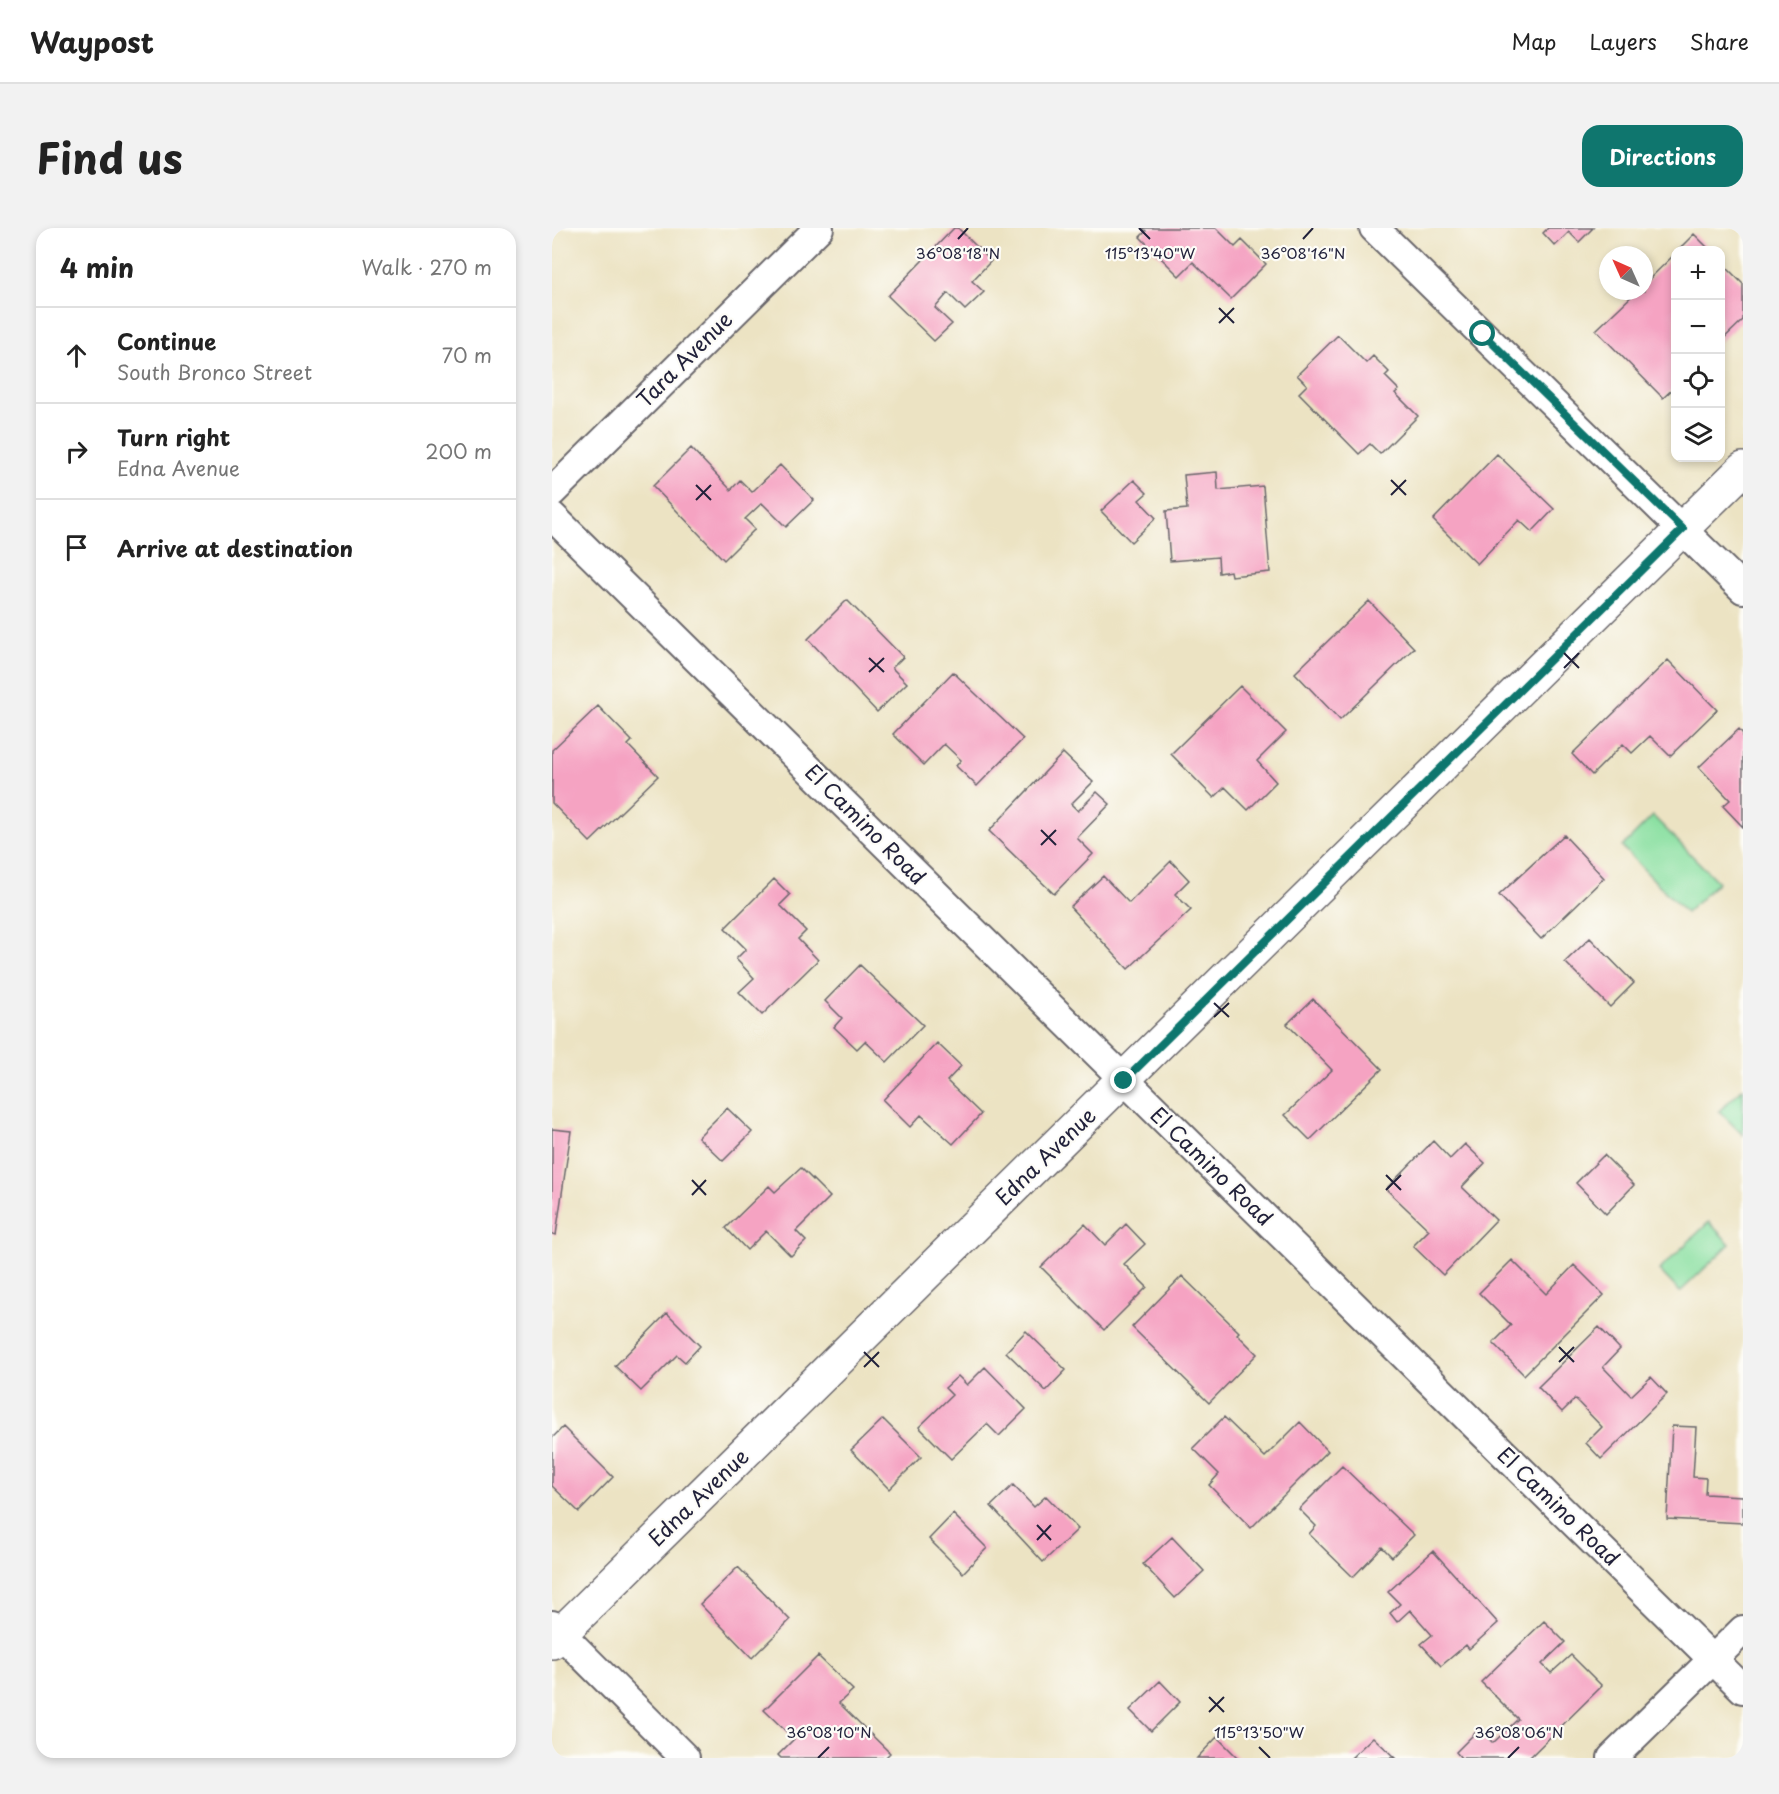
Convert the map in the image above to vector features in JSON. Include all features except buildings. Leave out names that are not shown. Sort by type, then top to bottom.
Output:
[{"type":"street","name":"Tara Avenue","points":[[552,492],[819,228]]},
{"type":"street","points":[[1374,228],[1743,589]]},
{"type":"street","name":"Edna Avenue","points":[[555,1633],[1124,1081],[1743,469]]},
{"type":"street","name":"El Camino Road","points":[[552,516],[1743,1689]]},
{"type":"street","points":[[1612,1758],[1743,1630]]},
{"type":"street","points":[[555,1633],[685,1758]]},
{"type":"green space","points":[[1653,816],[1718,882],[1686,913],[1622,847]]},
{"type":"green space","points":[[1743,1088],[1743,1135],[1719,1111]]},
{"type":"green space","points":[[1709,1222],[1730,1244],[1680,1292],[1659,1270]]},
{"type":"route","points":[[1124,1081],[1683,529],[1483,334]]}]
